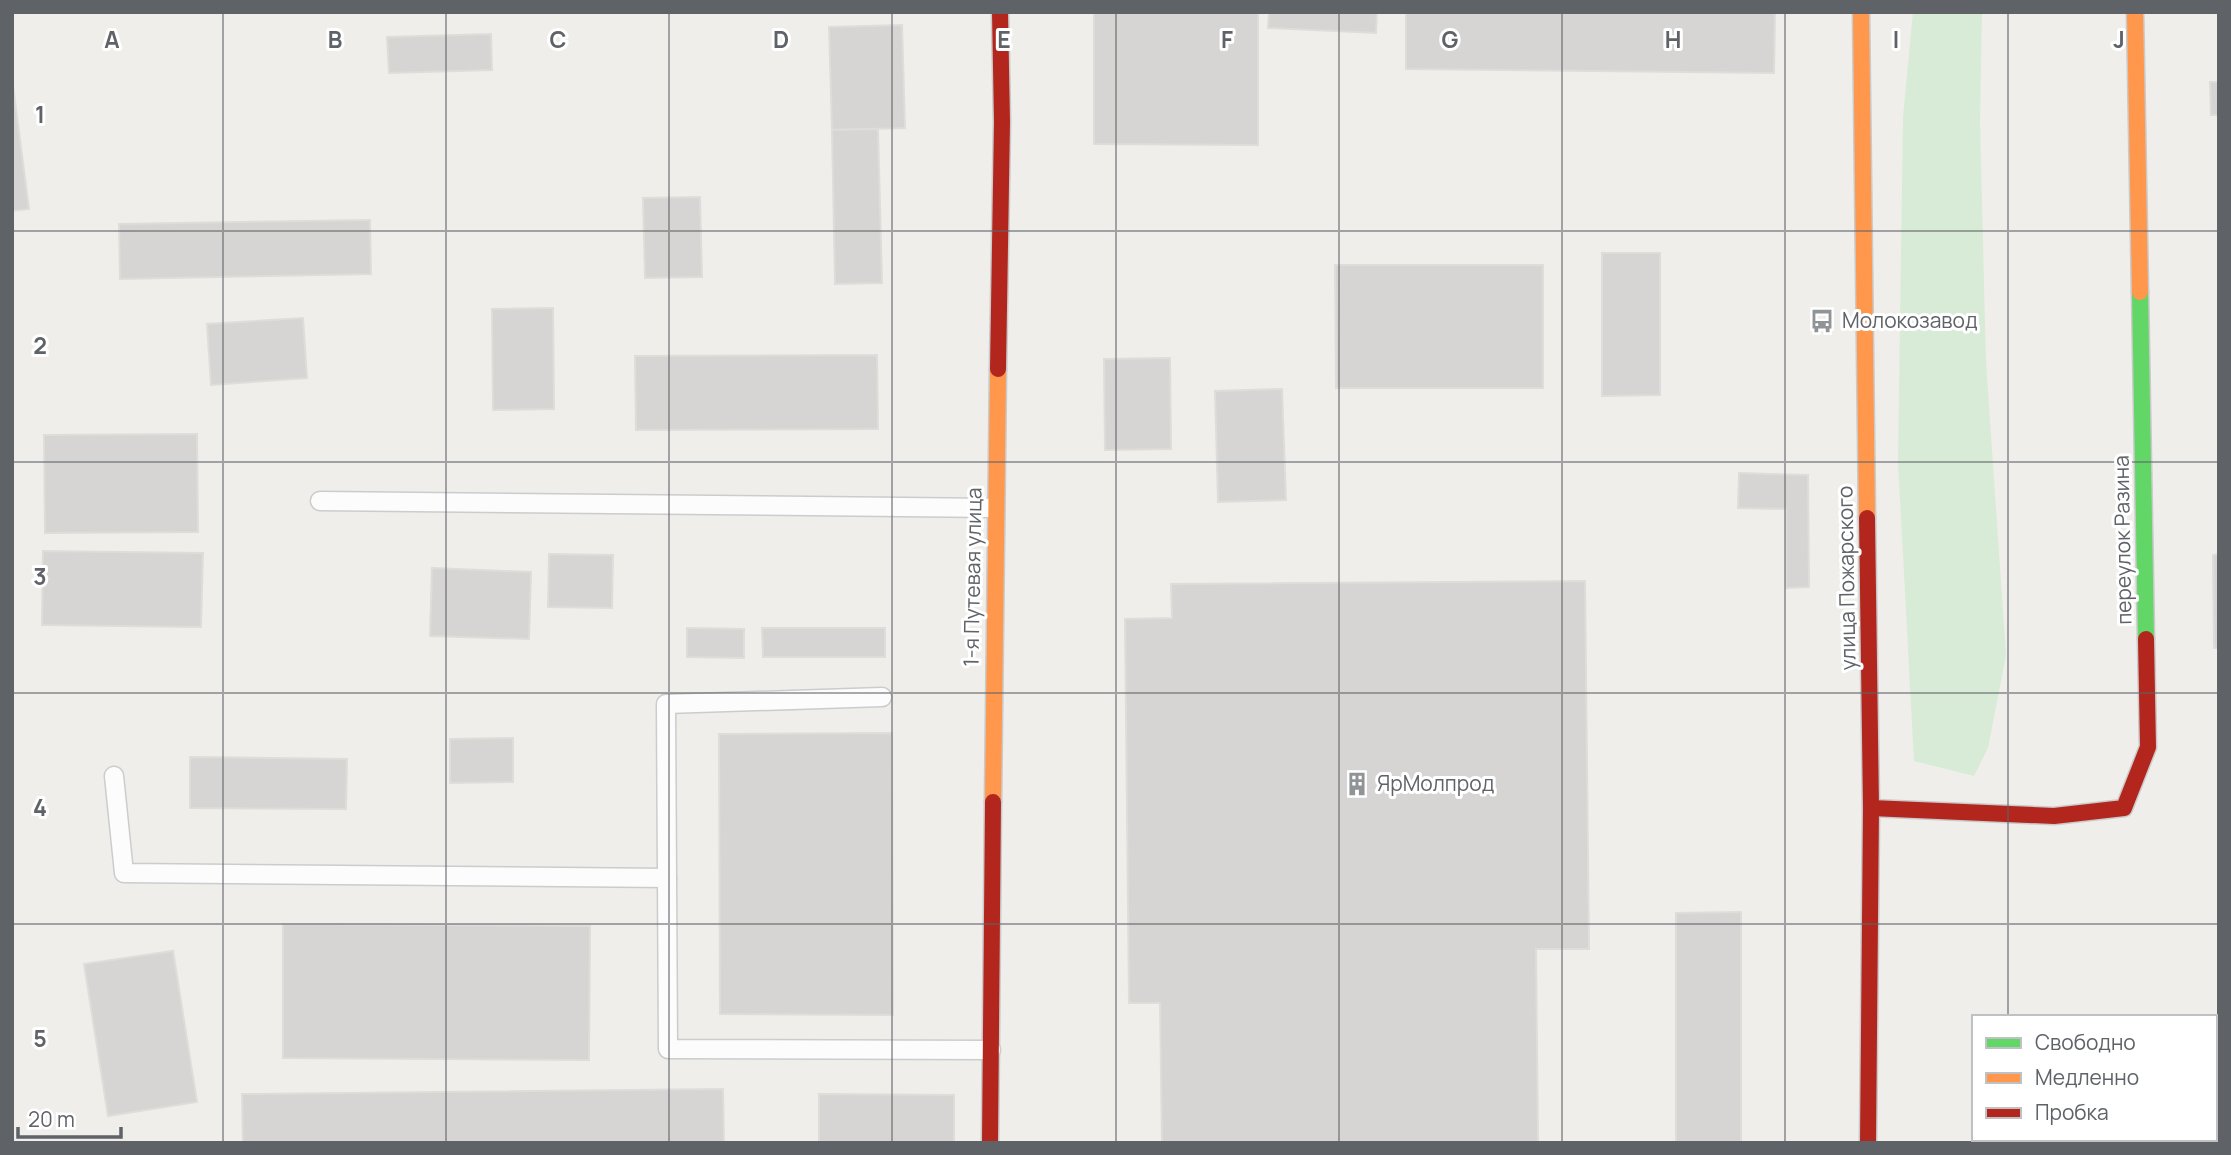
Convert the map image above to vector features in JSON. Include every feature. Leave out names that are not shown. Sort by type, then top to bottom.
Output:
[{"type":"street","name":"1-я Путевая улица","points":[[990,1143],[995,508],[1002,122],[1000,12]]},
{"type":"street","name":"улица Пожарского","points":[[1861,12],[1871,808],[1868,1143]]},
{"type":"street","name":"переулок Разина","points":[[1871,808],[2054,816],[2124,808],[2148,747],[2135,12]]},
{"type":"lane","points":[[320,501],[995,508]]},
{"type":"lane","points":[[882,697],[666,704],[668,1049],[991,1050]]},
{"type":"lane","points":[[114,776],[124,873],[667,878]]},
{"type":"green space","points":[[1913,12],[1982,12],[1980,121],[1986,362],[2006,655],[1988,748],[1974,776],[1914,761],[1898,462],[1903,117]]},
{"type":"building","points":[[1094,12],[1258,12],[1258,145],[1094,144]]},
{"type":"building","points":[[1269,12],[1377,12],[1376,33],[1268,28]]},
{"type":"building","points":[[1406,12],[1775,12],[1774,73],[1406,69]]},
{"type":"building","points":[[902,25],[905,128],[832,130],[829,27]]},
{"type":"building","points":[[491,34],[492,70],[389,73],[387,37]]},
{"type":"building","points":[[12,78],[29,209],[12,211]]},
{"type":"building","points":[[2210,82],[2219,82],[2219,115],[2211,115]]},
{"type":"building","points":[[878,129],[882,283],[835,284],[832,130]]},
{"type":"building","points":[[700,197],[702,277],[645,278],[643,198]]},
{"type":"building","points":[[370,220],[371,274],[120,279],[119,224]]},
{"type":"building","points":[[1602,253],[1660,253],[1660,395],[1602,396]]},
{"type":"building","points":[[1335,265],[1543,265],[1543,388],[1336,388]]},
{"type":"building","points":[[553,308],[554,409],[493,410],[492,309]]},
{"type":"building","points":[[303,318],[307,378],[211,385],[207,324]]},
{"type":"building","points":[[877,355],[878,429],[636,430],[635,356]]},
{"type":"building","points":[[1170,358],[1171,449],[1105,450],[1104,359]]},
{"type":"building","points":[[1282,389],[1286,500],[1218,502],[1215,391]]},
{"type":"building","points":[[197,434],[198,532],[45,533],[44,435]]},
{"type":"building","points":[[1739,473],[1808,475],[1809,587],[1786,588],[1786,509],[1738,508]]},
{"type":"building","points":[[43,551],[203,553],[201,627],[42,625]]},
{"type":"building","points":[[549,554],[613,555],[612,608],[548,607]]},
{"type":"building","points":[[2219,554],[2219,648],[2214,648],[2213,555]]},
{"type":"building","points":[[432,568],[531,572],[529,639],[430,636]]},
{"type":"building","name":"ЯрМолпрод","points":[[1585,581],[1589,949],[1536,949],[1538,1143],[1162,1143],[1160,1003],[1129,1003],[1125,619],[1172,618],[1171,584]]},
{"type":"building","points":[[687,628],[744,629],[744,658],[687,657]]},
{"type":"building","points":[[762,628],[885,628],[885,657],[763,657]]},
{"type":"building","points":[[892,733],[893,1015],[720,1014],[719,734]]},
{"type":"building","points":[[513,738],[513,782],[450,783],[450,739]]},
{"type":"building","points":[[190,757],[347,759],[346,809],[190,808]]},
{"type":"building","points":[[1741,912],[1741,1143],[1676,1143],[1676,913]]},
{"type":"building","points":[[283,924],[590,926],[589,1060],[283,1058]]},
{"type":"building","points":[[173,951],[197,1102],[108,1116],[84,964]]},
{"type":"building","points":[[723,1089],[724,1143],[243,1143],[242,1094]]},
{"type":"building","points":[[819,1094],[954,1095],[954,1143],[819,1143]]},
{"type":"traffic: fast","points":[[2140,292],[2146,639]]},
{"type":"traffic: slow","points":[[1861,12],[1867,518]]},
{"type":"traffic: slow","points":[[2135,12],[2140,292]]},
{"type":"traffic: slow","points":[[993,802],[998,369]]},
{"type":"traffic: jam","points":[[998,369],[1002,122],[1000,12]]},
{"type":"traffic: jam","points":[[1867,518],[1871,808],[1868,1143]]},
{"type":"traffic: jam","points":[[1871,808],[2054,816],[2124,808],[2148,747],[2146,639]]},
{"type":"traffic: jam","points":[[990,1143],[993,802]]},
{"type":"place","name":"Молокозавод","points":[[1822,321]]},
{"type":"place","name":"ЯрМолпрод","points":[[1357,784]]}]
